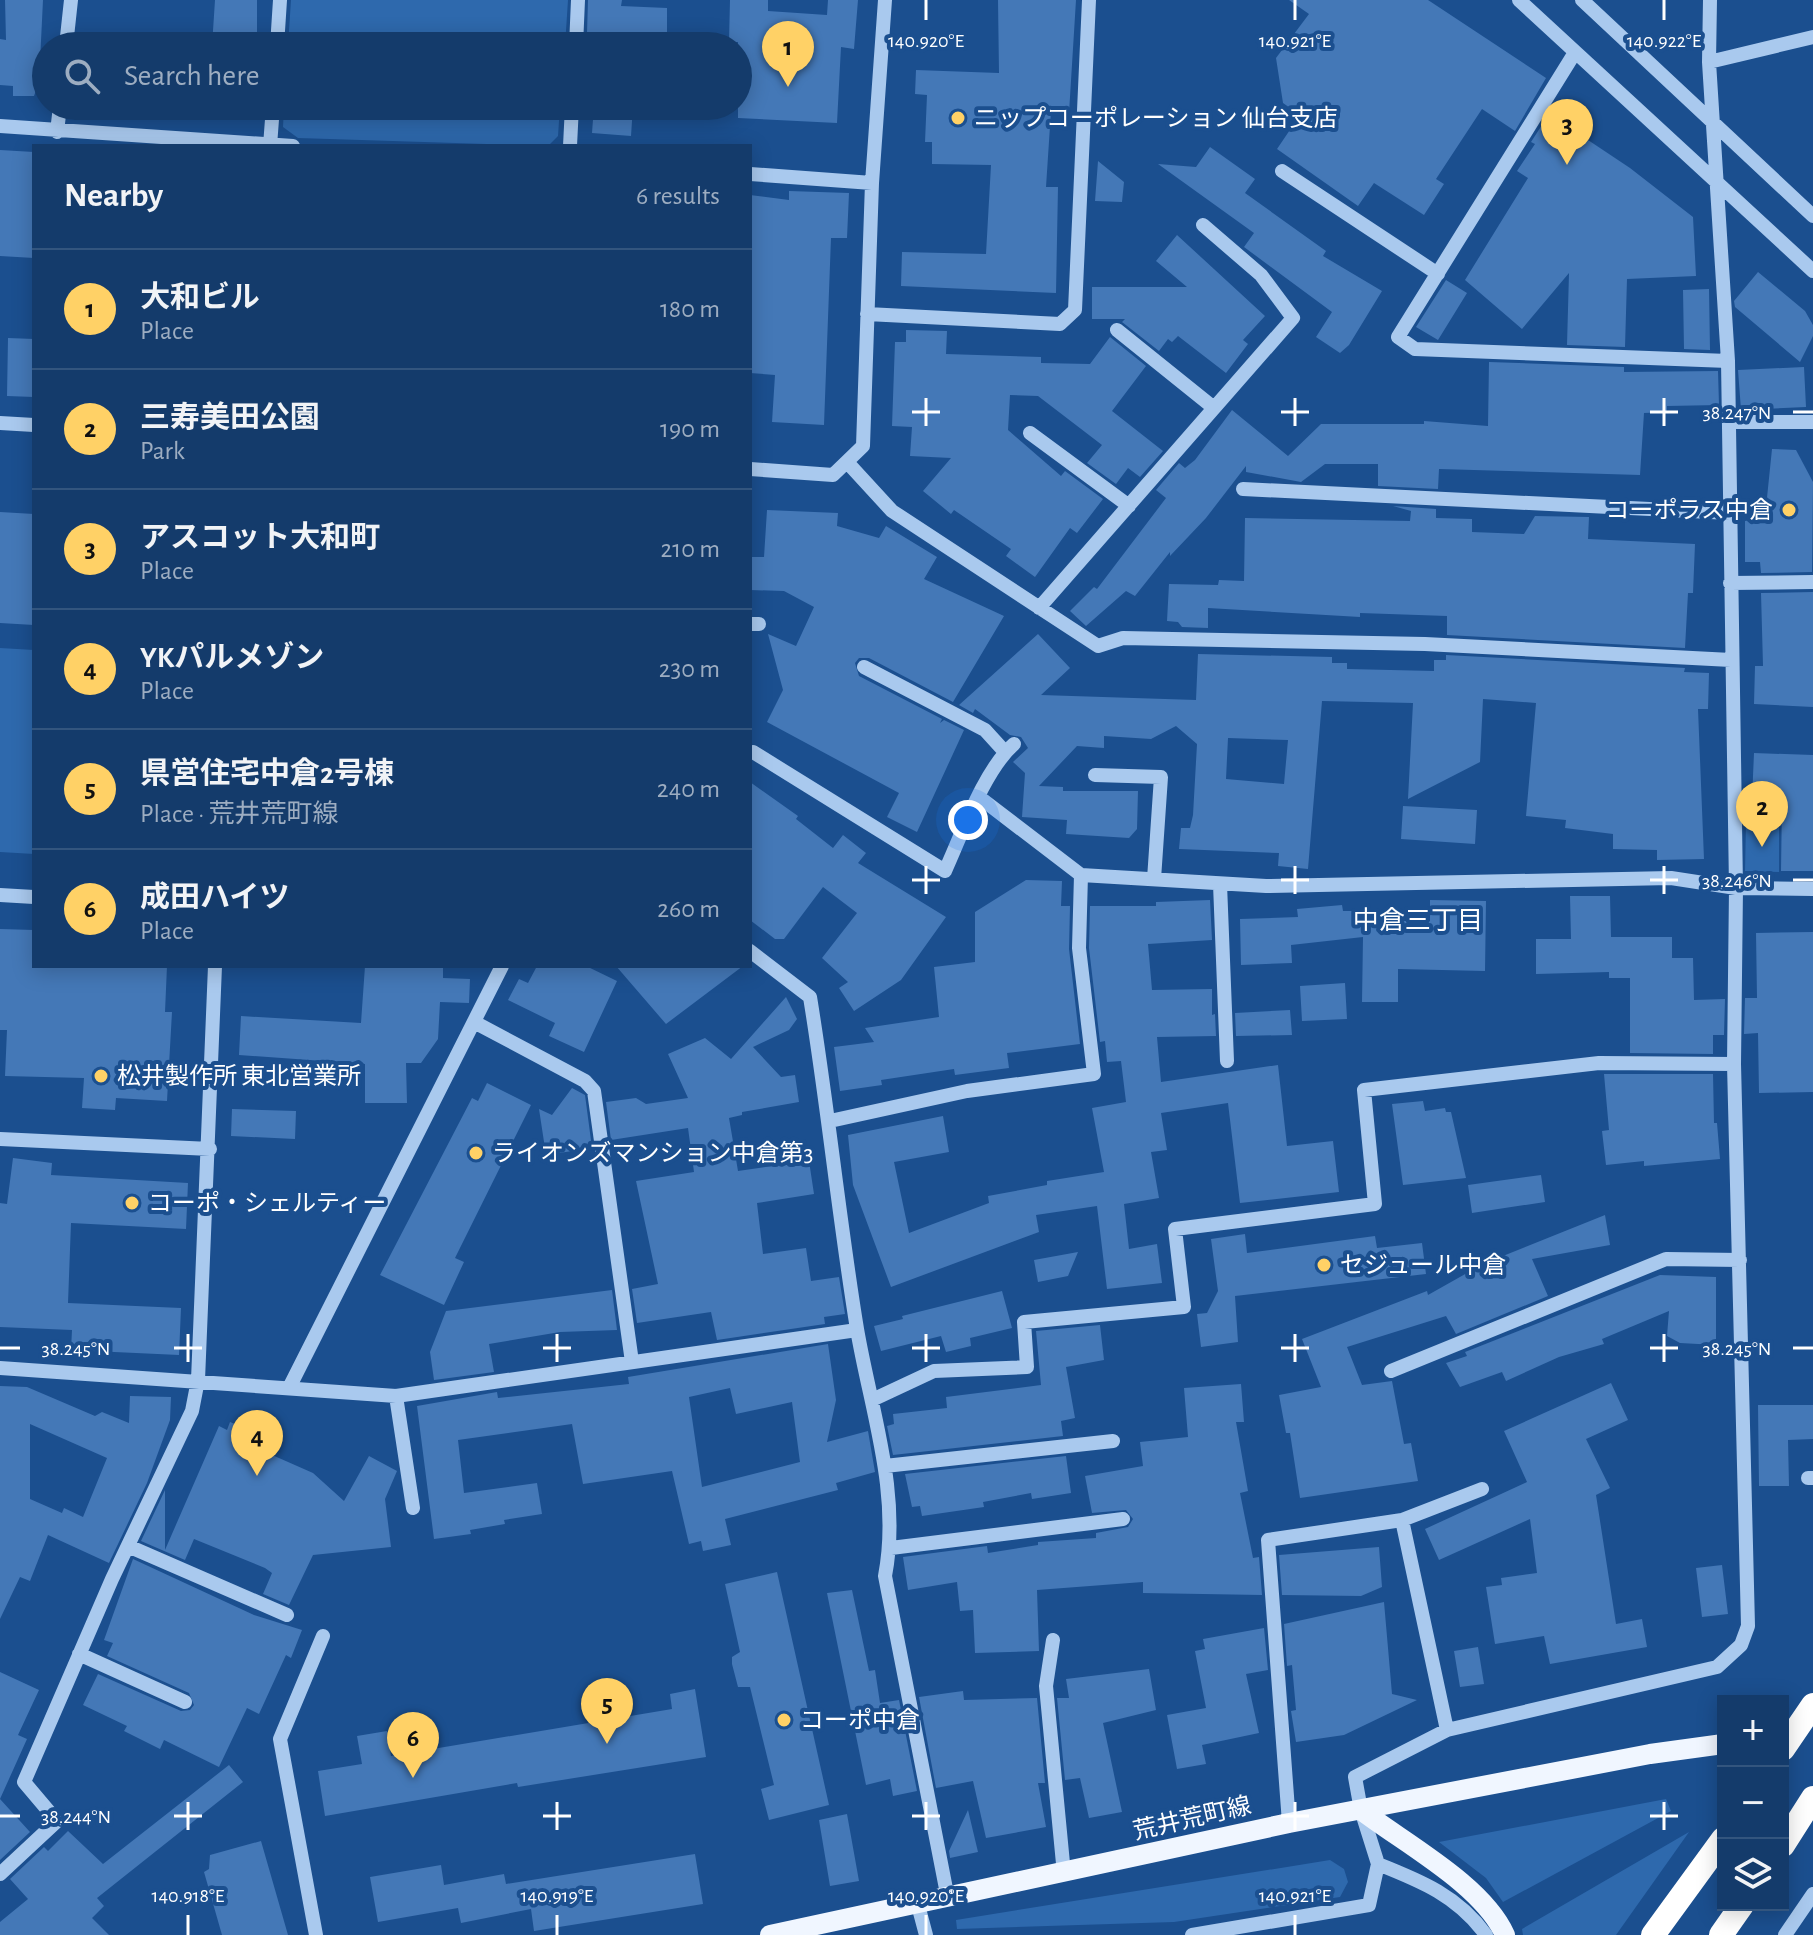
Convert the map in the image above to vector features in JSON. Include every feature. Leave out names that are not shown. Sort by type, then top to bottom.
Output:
[{"type":"highway","points":[[1793,1739],[1813,1705]]},
{"type":"highway","points":[[1787,1839],[1813,1798]]},
{"type":"highway","points":[[1653,1935],[1717,1847]]},
{"type":"highway","points":[[1721,1935],[1738,1911]]},
{"type":"main road","name":"荒井荒町線","points":[[770,1935],[1289,1823],[1717,1745]]},
{"type":"main road","points":[[1361,1810],[1457,1877],[1485,1905],[1505,1935]]},
{"type":"street","points":[[68,32],[71,0]]},
{"type":"street","points":[[278,32],[280,0]]},
{"type":"street","points":[[577,32],[578,0]]},
{"type":"street","points":[[752,469],[833,475],[863,446],[872,183],[885,0]]},
{"type":"street","points":[[867,314],[1060,324],[1075,310],[1089,0]]},
{"type":"street","points":[[1519,0],[1574,54],[1813,271]]},
{"type":"street","points":[[1582,0],[1813,216]]},
{"type":"street","points":[[1192,1935],[1369,1905],[1378,1864],[1361,1810],[1355,1777],[1447,1730],[1717,1667],[1741,1645],[1750,1608],[1734,1064],[1736,888],[1728,361],[1709,62],[1710,0]]},
{"type":"street","points":[[1709,62],[1813,37]]},
{"type":"street","points":[[1574,54],[1398,337],[1415,349],[1728,361]]},
{"type":"street","points":[[57,132],[58,120]]},
{"type":"street","points":[[270,144],[272,120]]},
{"type":"street","points":[[570,144],[571,120]]},
{"type":"street","points":[[0,126],[254,144]]},
{"type":"street","points":[[1282,171],[1438,274]]},
{"type":"street","points":[[752,174],[872,183]]},
{"type":"street","points":[[1039,608],[1293,318],[1261,275],[1203,225]]},
{"type":"street","points":[[1117,330],[1214,408]]},
{"type":"street","points":[[1729,422],[1813,422]]},
{"type":"street","points":[[0,423],[32,425]]},
{"type":"street","points":[[1030,433],[1129,506]]},
{"type":"street","points":[[847,462],[892,511],[1098,646],[1123,638],[1425,644],[1731,660]]},
{"type":"street","points":[[1243,489],[1730,513]]},
{"type":"street","points":[[1730,583],[1813,582]]},
{"type":"street","points":[[753,752],[945,871],[979,797],[1010,748],[985,730],[864,667]]},
{"type":"street","points":[[1095,775],[1161,777],[1154,879]]},
{"type":"street","points":[[979,797],[1081,875],[1282,886],[1671,878],[1736,888],[1813,889]]},
{"type":"street","points":[[830,1121],[967,1091],[1094,1074],[1079,948],[1081,875]]},
{"type":"street","points":[[1220,884],[1227,1061]]},
{"type":"street","points":[[0,895],[32,897]]},
{"type":"street","points":[[752,953],[810,997],[830,1121],[857,1330],[885,1466],[891,1548],[885,1576],[948,1899]]},
{"type":"street","points":[[0,1874],[57,1821],[24,1782],[79,1654],[192,1411],[198,1380],[210,1149],[215,968]]},
{"type":"street","points":[[290,1386],[501,968]]},
{"type":"street","points":[[474,1022],[585,1081],[594,1091],[632,1362]]},
{"type":"street","points":[[872,1400],[934,1371],[1027,1367],[1024,1322],[1184,1307],[1175,1229],[1375,1204],[1364,1090],[1599,1063],[1734,1064]]},
{"type":"street","points":[[0,1139],[210,1149]]},
{"type":"street","points":[[1391,1371],[1666,1259],[1740,1260]]},
{"type":"street","points":[[0,1368],[290,1386],[396,1396],[857,1330]]},
{"type":"street","points":[[396,1396],[413,1508]]},
{"type":"street","points":[[885,1466],[1113,1441]]},
{"type":"street","points":[[1289,1823],[1268,1540],[1402,1520],[1482,1489]]},
{"type":"street","points":[[891,1548],[1123,1519]]},
{"type":"street","points":[[1402,1520],[1447,1730]]},
{"type":"street","points":[[128,1546],[287,1615]]},
{"type":"street","points":[[316,1935],[280,1739],[323,1636]]},
{"type":"street","points":[[1053,1640],[1046,1686],[1064,1874]]},
{"type":"street","points":[[79,1654],[185,1702]]},
{"type":"street","points":[[1378,1864],[1447,1894],[1486,1935]]},
{"type":"street","points":[[1785,1935],[1813,1894]]},
{"type":"street","points":[[918,1905],[926,1935]]},
{"type":"shaded area","points":[[291,0],[568,0],[566,32],[289,32]]},
{"type":"shaded area","points":[[283,120],[559,120],[558,136],[550,144],[298,138],[283,127]]},
{"type":"shaded area","points":[[0,648],[32,650],[32,854],[0,852]]},
{"type":"shaded area","points":[[1746,823],[1779,823],[1779,872],[1745,871]]},
{"type":"shaded area","points":[[1666,1799],[1671,1811],[1503,1902],[1486,1878],[1439,1842]]},
{"type":"shaded area","points":[[1689,1832],[1616,1935],[1523,1935],[1522,1929]]},
{"type":"shaded area","points":[[1330,1860],[1344,1869],[1348,1882],[1340,1897],[1174,1922],[957,1929],[956,1920]]},
{"type":"building","points":[[5,0],[43,0],[41,32],[32,32],[32,96],[13,96],[13,86],[0,85],[0,39],[6,40]]},
{"type":"building","points":[[215,0],[257,0],[257,32],[213,32]]},
{"type":"building","points":[[588,0],[622,0],[621,6],[667,8],[667,32],[587,32]]},
{"type":"building","points":[[730,0],[768,0],[768,11],[827,15],[828,0],[858,0],[854,49],[841,47],[837,123],[752,119],[752,32],[729,32]]},
{"type":"building","points":[[998,0],[1076,0],[1069,113],[1051,111],[1046,187],[1058,187],[1056,293],[901,286],[902,252],[986,254],[991,165],[932,164],[932,142],[925,142],[927,95],[915,94],[916,70],[999,73]]},
{"type":"building","points":[[1289,0],[1428,0],[1546,78],[1515,131],[1482,109],[1436,179],[1444,184],[1424,215],[1374,183],[1358,206],[1277,149],[1300,115],[1283,103],[1276,58],[1309,14]]},
{"type":"building","points":[[1549,114],[1630,168],[1693,217],[1696,276],[1627,279],[1625,347],[1567,345],[1569,273],[1522,329],[1465,280],[1528,178],[1517,171],[1535,144],[1531,142]]},
{"type":"building","points":[[593,120],[632,120],[631,136],[592,133]]},
{"type":"building","points":[[1210,147],[1255,179],[1245,193],[1326,251],[1323,256],[1382,291],[1349,345],[1340,353],[1316,337],[1332,312],[1244,247],[1254,233],[1158,164],[1196,167]]},
{"type":"building","points":[[0,150],[32,152],[32,258],[0,256]]},
{"type":"building","points":[[1098,161],[1124,182],[1122,202],[1095,201]]},
{"type":"building","points":[[789,191],[849,193],[847,238],[831,238],[824,425],[772,422],[775,375],[752,373],[752,195],[789,200]]},
{"type":"building","points":[[1177,235],[1265,316],[1243,340],[1248,344],[1226,373],[1178,336],[1172,342],[1168,339],[1159,351],[1122,322],[1125,319],[1092,319],[1092,287],[1187,287],[1156,261]]},
{"type":"building","points":[[1758,272],[1805,311],[1813,325],[1813,336],[1800,362],[1735,307],[1734,301]]},
{"type":"building","points":[[1446,280],[1467,293],[1438,340],[1416,327]]},
{"type":"building","points":[[1709,289],[1710,350],[1684,349],[1683,290]]},
{"type":"building","points":[[906,330],[947,331],[946,354],[1041,357],[1041,363],[1090,364],[1110,337],[1146,366],[1112,411],[1163,451],[1140,477],[1128,468],[1116,484],[1087,463],[1102,445],[1038,396],[1010,395],[1008,430],[1061,476],[1065,471],[1103,499],[1077,533],[1070,528],[1035,577],[1006,556],[1011,549],[954,510],[951,514],[923,491],[951,458],[910,456],[912,427],[892,426],[895,342],[906,342]]},
{"type":"building","points":[[8,338],[32,339],[32,397],[7,396]]},
{"type":"building","points":[[1489,362],[1624,367],[1624,372],[1718,371],[1719,405],[1667,406],[1667,412],[1644,413],[1640,475],[1439,469],[1438,489],[1378,486],[1378,464],[1325,464],[1301,482],[1246,472],[1246,466],[1206,518],[1170,556],[1170,552],[1135,596],[1126,591],[1086,626],[1070,611],[1094,587],[1097,589],[1166,498],[1156,490],[1179,463],[1185,468],[1195,460],[1232,410],[1288,456],[1321,424],[1424,424],[1424,421],[1488,426]]},
{"type":"building","points":[[1804,367],[1806,407],[1741,410],[1738,370]]},
{"type":"building","name":"コーポラス中倉","points":[[1772,449],[1796,450],[1813,482],[1812,572],[1761,573],[1760,562],[1745,562],[1745,521],[1765,517]]},
{"type":"building","points":[[1393,506],[1436,509],[1436,518],[1472,519],[1472,532],[1524,534],[1535,516],[1589,517],[1588,539],[1695,544],[1693,593],[1688,593],[1685,648],[1447,635],[1447,616],[1360,613],[1360,617],[1208,608],[1208,628],[1182,627],[1178,622],[1167,621],[1169,584],[1218,585],[1219,580],[1244,581],[1245,518],[1410,521],[1411,511]]},
{"type":"building","points":[[767,510],[838,513],[837,526],[879,538],[886,526],[937,557],[924,579],[1004,616],[953,702],[869,658],[859,658],[855,663],[859,676],[942,719],[940,723],[944,720],[964,730],[917,832],[887,817],[899,793],[767,722],[783,690],[768,634],[796,646],[814,607],[784,591],[752,590],[752,557],[764,557]]},
{"type":"building","points":[[0,512],[32,514],[32,625],[0,623]]},
{"type":"building","points":[[1813,592],[1813,707],[1754,704],[1755,666],[1763,666],[1761,593]]},
{"type":"building","points":[[1038,634],[1070,668],[1041,695],[1196,700],[1198,654],[1332,657],[1332,663],[1347,663],[1347,669],[1434,671],[1434,660],[1446,660],[1446,655],[1685,668],[1684,672],[1709,673],[1708,709],[1698,709],[1704,859],[1657,860],[1657,850],[1613,849],[1613,834],[1565,828],[1566,820],[1526,816],[1536,703],[1483,699],[1480,762],[1408,799],[1413,703],[1322,701],[1308,869],[1278,866],[1279,853],[1179,849],[1181,828],[1190,828],[1193,815],[1197,744],[1176,726],[1151,739],[1104,736],[1104,748],[1077,746],[1039,786],[1063,787],[1063,791],[1138,791],[1137,829],[1129,838],[1066,834],[1067,820],[1022,817],[1025,773],[1013,762],[1028,748],[1021,737],[1010,735],[975,709],[973,713],[959,705]],"holes":[[[1228,738],[1288,740],[1284,784],[1226,779]]]},
{"type":"building","points":[[1754,753],[1813,755],[1813,871],[1781,871],[1782,800],[1752,799]]},
{"type":"building","points":[[752,783],[798,816],[796,819],[833,848],[843,835],[866,853],[858,863],[946,917],[901,980],[854,1011],[839,988],[848,982],[822,958],[857,913],[823,887],[784,939],[775,939],[752,922]]},
{"type":"building","points":[[1403,806],[1477,810],[1475,844],[1401,839]]},
{"type":"building","points":[[1026,880],[1062,881],[1061,906],[1070,906],[1069,949],[1080,1044],[1007,1053],[1009,1068],[955,1075],[954,1069],[881,1080],[882,1085],[840,1091],[834,1047],[874,1042],[865,1028],[939,1017],[934,967],[975,962],[975,912]]},
{"type":"building","points":[[1570,896],[1610,896],[1611,937],[1672,937],[1672,958],[1693,958],[1694,1000],[1725,999],[1724,1035],[1713,1035],[1713,1054],[1630,1053],[1630,978],[1609,978],[1609,972],[1536,974],[1536,939],[1571,939]]},
{"type":"building","points":[[1210,900],[1212,940],[1148,944],[1152,990],[1212,989],[1212,1015],[1215,1014],[1216,1036],[1157,1037],[1161,1082],[1278,1065],[1287,1146],[1333,1141],[1339,1192],[1240,1203],[1228,1103],[1161,1113],[1167,1150],[1151,1152],[1159,1198],[1124,1204],[1129,1249],[1157,1244],[1162,1283],[1107,1289],[1097,1206],[1036,1215],[1039,1232],[891,1287],[853,1185],[848,1135],[943,1116],[949,1152],[894,1162],[909,1233],[989,1203],[988,1196],[1047,1185],[1047,1181],[1104,1172],[1092,1108],[1126,1102],[1121,1061],[1107,1062],[1105,1041],[1100,1042],[1089,948],[1090,906],[1156,906],[1156,902]]},
{"type":"building","points":[[1430,900],[1486,901],[1485,971],[1398,969],[1398,1002],[1362,1002],[1363,937],[1291,945],[1292,963],[1241,965],[1240,919],[1298,917],[1297,909],[1342,905],[1343,911],[1379,911],[1379,921],[1430,921]]},
{"type":"building","points":[[0,929],[32,930],[32,968],[167,968],[165,1012],[172,1012],[167,1101],[116,1098],[115,1110],[82,1108],[84,1078],[5,1076],[7,1030],[0,1030]]},
{"type":"building","points":[[1813,932],[1813,1092],[1759,1093],[1758,1033],[1744,1034],[1745,998],[1757,998],[1756,933]]},
{"type":"building","points":[[365,968],[443,968],[443,978],[470,979],[469,1003],[440,1002],[438,1039],[421,1063],[406,1063],[407,1103],[365,1103],[365,1064],[239,1055],[241,1016],[361,1023]]},
{"type":"building","points":[[536,968],[590,968],[617,981],[584,1052],[549,1036],[555,1023],[508,1000],[519,979],[528,983]]},
{"type":"building","points":[[618,968],[740,968],[666,1024]]},
{"type":"building","points":[[1345,983],[1347,1019],[1302,1021],[1300,986]]},
{"type":"building","points":[[786,997],[797,1019],[789,1030],[753,1047],[781,1077],[795,1075],[799,1102],[742,1112],[742,1115],[729,1118],[738,1171],[809,1161],[814,1194],[757,1203],[763,1254],[806,1248],[811,1281],[839,1277],[845,1314],[824,1317],[825,1324],[717,1340],[711,1312],[637,1323],[632,1289],[658,1284],[636,1181],[694,1172],[688,1128],[611,1140],[606,1102],[636,1098],[646,1104],[688,1098],[668,1054],[705,1038],[731,1059]]},
{"type":"building","points":[[1290,1010],[1292,1035],[1236,1036],[1235,1013]]},
{"type":"building","points":[[1604,1074],[1713,1074],[1714,1123],[1717,1123],[1720,1159],[1644,1166],[1644,1161],[1606,1165],[1602,1131],[1609,1130]]},
{"type":"building","name":"ライオンズマンション中倉第3","points":[[487,1083],[531,1105],[455,1258],[464,1262],[444,1305],[380,1275],[472,1098],[478,1101]]},
{"type":"building","points":[[572,1088],[585,1095],[592,1148],[546,1155],[539,1109],[552,1115]]},
{"type":"building","points":[[1423,1101],[1425,1111],[1445,1108],[1446,1112],[1451,1112],[1466,1178],[1403,1185],[1392,1104]]},
{"type":"building","points":[[232,1109],[296,1111],[295,1139],[231,1136]]},
{"type":"building","points":[[13,1158],[52,1163],[51,1175],[188,1183],[186,1229],[71,1223],[68,1303],[181,1308],[179,1355],[71,1350],[72,1330],[0,1327],[0,1203],[7,1204]]},
{"type":"building","points":[[1541,1175],[1545,1202],[1472,1213],[1468,1185]]},
{"type":"building","points":[[1605,1215],[1610,1245],[1532,1259],[1548,1296],[1456,1334],[1446,1316],[1347,1347],[1362,1385],[1392,1381],[1404,1444],[1411,1443],[1418,1481],[1300,1498],[1290,1433],[1286,1433],[1279,1395],[1321,1387],[1302,1339],[1427,1291],[1428,1295],[1483,1264]]},
{"type":"building","points":[[1245,1234],[1247,1253],[1375,1236],[1377,1248],[1422,1243],[1426,1274],[1235,1296],[1238,1342],[1201,1347],[1197,1314],[1207,1313],[1218,1291],[1211,1239]]},
{"type":"building","points":[[1078,1252],[1068,1276],[1038,1282],[1034,1260]]},
{"type":"building","points":[[1660,1275],[1716,1277],[1716,1345],[1680,1343],[1667,1336],[1669,1311],[1602,1339],[1604,1344],[1559,1357],[1506,1381],[1502,1372],[1460,1387],[1446,1363],[1467,1356],[1465,1352]]},
{"type":"building","points":[[612,1290],[617,1330],[560,1332],[489,1344],[494,1372],[434,1380],[430,1352],[446,1311]]},
{"type":"building","points":[[1002,1291],[1012,1328],[970,1338],[971,1346],[946,1352],[941,1336],[881,1351],[874,1326]]},
{"type":"building","points":[[1100,1325],[1104,1360],[1066,1367],[1075,1418],[1061,1421],[1063,1436],[893,1455],[887,1426],[894,1424],[893,1414],[947,1408],[946,1397],[1041,1385],[1036,1331]]},
{"type":"building","points":[[828,1344],[836,1400],[827,1442],[868,1431],[875,1472],[836,1483],[838,1490],[725,1519],[731,1545],[703,1551],[701,1541],[689,1544],[672,1471],[583,1484],[572,1424],[458,1440],[464,1493],[537,1483],[542,1514],[504,1520],[505,1524],[470,1530],[471,1534],[434,1539],[417,1406],[497,1392],[498,1398],[629,1384],[628,1377]],"holes":[[[730,1388],[736,1414],[792,1402],[800,1462],[702,1487],[689,1397]]]},
{"type":"building","points":[[1611,1383],[1628,1420],[1586,1439],[1610,1488],[1596,1495],[1616,1624],[1642,1619],[1647,1647],[1550,1664],[1544,1636],[1495,1644],[1486,1587],[1502,1585],[1501,1578],[1537,1573],[1530,1519],[1439,1560],[1425,1529],[1527,1482],[1504,1431]]},
{"type":"building","points":[[1241,1384],[1244,1422],[1236,1422],[1248,1491],[1240,1493],[1253,1558],[1259,1557],[1262,1595],[1143,1593],[1143,1582],[1037,1590],[1039,1651],[975,1653],[973,1610],[960,1611],[957,1582],[908,1590],[903,1557],[987,1546],[988,1553],[1038,1545],[1038,1542],[1096,1538],[1096,1533],[1128,1527],[1133,1519],[1126,1510],[1092,1513],[1085,1476],[1143,1466],[1140,1442],[1188,1437],[1184,1388]]},
{"type":"building","points":[[0,1386],[27,1387],[95,1416],[102,1412],[129,1423],[130,1396],[171,1397],[170,1420],[147,1483],[109,1563],[48,1535],[30,1581],[20,1577],[0,1619]],"holes":[[[30,1424],[107,1458],[83,1517],[64,1508],[62,1513],[30,1499]]]},
{"type":"building","points":[[1758,1405],[1813,1405],[1813,1439],[1788,1440],[1789,1486],[1759,1486]]},
{"type":"building","points":[[230,1422],[253,1431],[247,1444],[313,1473],[344,1501],[369,1456],[397,1471],[385,1499],[391,1547],[313,1555],[289,1605],[263,1594],[272,1573],[265,1568],[194,1539],[185,1560],[141,1541],[165,1490],[165,1550],[219,1426],[227,1430]]},
{"type":"building","points":[[1066,1456],[1071,1493],[1032,1499],[1031,1493],[983,1502],[984,1507],[922,1516],[920,1506],[912,1507],[905,1474]]},
{"type":"building","points":[[1379,1547],[1382,1587],[1361,1596],[1282,1595],[1279,1555]]},
{"type":"building","points":[[133,1559],[254,1615],[302,1630],[291,1658],[286,1655],[259,1714],[247,1708],[219,1767],[164,1740],[160,1749],[124,1731],[127,1726],[83,1705],[98,1674],[181,1711],[190,1710],[194,1705],[189,1693],[107,1656],[113,1643],[104,1640]]},
{"type":"building","points":[[1722,1565],[1728,1614],[1702,1617],[1696,1568]]},
{"type":"building","name":"コーポ中倉","points":[[777,1572],[829,1805],[769,1820],[761,1789],[774,1785],[750,1687],[738,1687],[732,1664],[732,1657],[740,1652],[725,1584]]},
{"type":"building","points":[[852,1590],[869,1671],[875,1670],[880,1703],[899,1700],[917,1791],[893,1796],[890,1779],[866,1785],[827,1593]]},
{"type":"building","points":[[1384,1602],[1392,1694],[1417,1700],[1344,1735],[1296,1742],[1291,1711],[1296,1710],[1292,1665],[1287,1666],[1284,1624]]},
{"type":"building","points":[[1264,1628],[1268,1670],[1246,1674],[1259,1733],[1202,1745],[1206,1764],[1177,1769],[1167,1715],[1206,1708],[1195,1651],[1205,1649],[1203,1639]]},
{"type":"building","points":[[1478,1647],[1484,1684],[1460,1687],[1454,1651]]},
{"type":"building","points":[[1149,1669],[1156,1710],[1103,1723],[1122,1812],[1089,1818],[1080,1778],[1065,1780],[1057,1698],[1069,1698],[1066,1679]]},
{"type":"building","points":[[0,1672],[39,1690],[18,1735],[27,1739],[0,1799]]},
{"type":"building","points":[[695,1689],[706,1757],[518,1787],[517,1783],[325,1816],[318,1771],[362,1764],[357,1736],[387,1731],[391,1756],[672,1709],[670,1694]]},
{"type":"building","points":[[963,1691],[964,1700],[1037,1698],[1045,1783],[1038,1783],[1046,1827],[986,1838],[973,1781],[936,1788],[919,1697]]},
{"type":"building","points":[[229,1765],[243,1782],[97,1898],[104,1906],[92,1918],[109,1935],[0,1935],[0,1922],[28,1899],[10,1879],[44,1847],[48,1851],[68,1831],[103,1864]]},
{"type":"building","points":[[0,1799],[30,1832],[0,1860]]},
{"type":"building","points":[[968,1810],[978,1852],[950,1858],[949,1851]]},
{"type":"building","points":[[847,1814],[859,1881],[830,1886],[819,1820]]},
{"type":"building","points":[[261,1841],[288,1935],[222,1935],[204,1872],[209,1869],[210,1855]]},
{"type":"building","points":[[695,1854],[703,1904],[534,1931],[531,1909],[461,1923],[458,1908],[378,1922],[370,1877],[441,1865],[444,1885],[504,1874],[506,1884]]},
{"type":"place","name":"大和ビル","points":[[788,87]]},
{"type":"place","name":"ニップコーポレーション 仙台支店","points":[[958,118]]},
{"type":"place","name":"アスコット大和町","points":[[1567,165]]},
{"type":"place","name":"コーポラス中倉","points":[[1789,510]]},
{"type":"place","name":"三寿美田公園","points":[[1762,847]]},
{"type":"place","name":"松井製作所 東北営業所","points":[[101,1076]]},
{"type":"place","name":"ライオンズマンション中倉第3","points":[[476,1153]]},
{"type":"place","name":"コーポ・シェルティー","points":[[132,1203]]},
{"type":"place","name":"セジュール中倉","points":[[1324,1265]]},
{"type":"place","name":"YKパルメゾン","points":[[257,1476]]},
{"type":"place","name":"コーポ中倉","points":[[784,1720]]},
{"type":"place","name":"県営住宅中倉2号棟","points":[[607,1744]]},
{"type":"place","name":"成田ハイツ","points":[[413,1778]]},
{"type":"district","name":"中倉三丁目","points":[[1418,920]]}]
